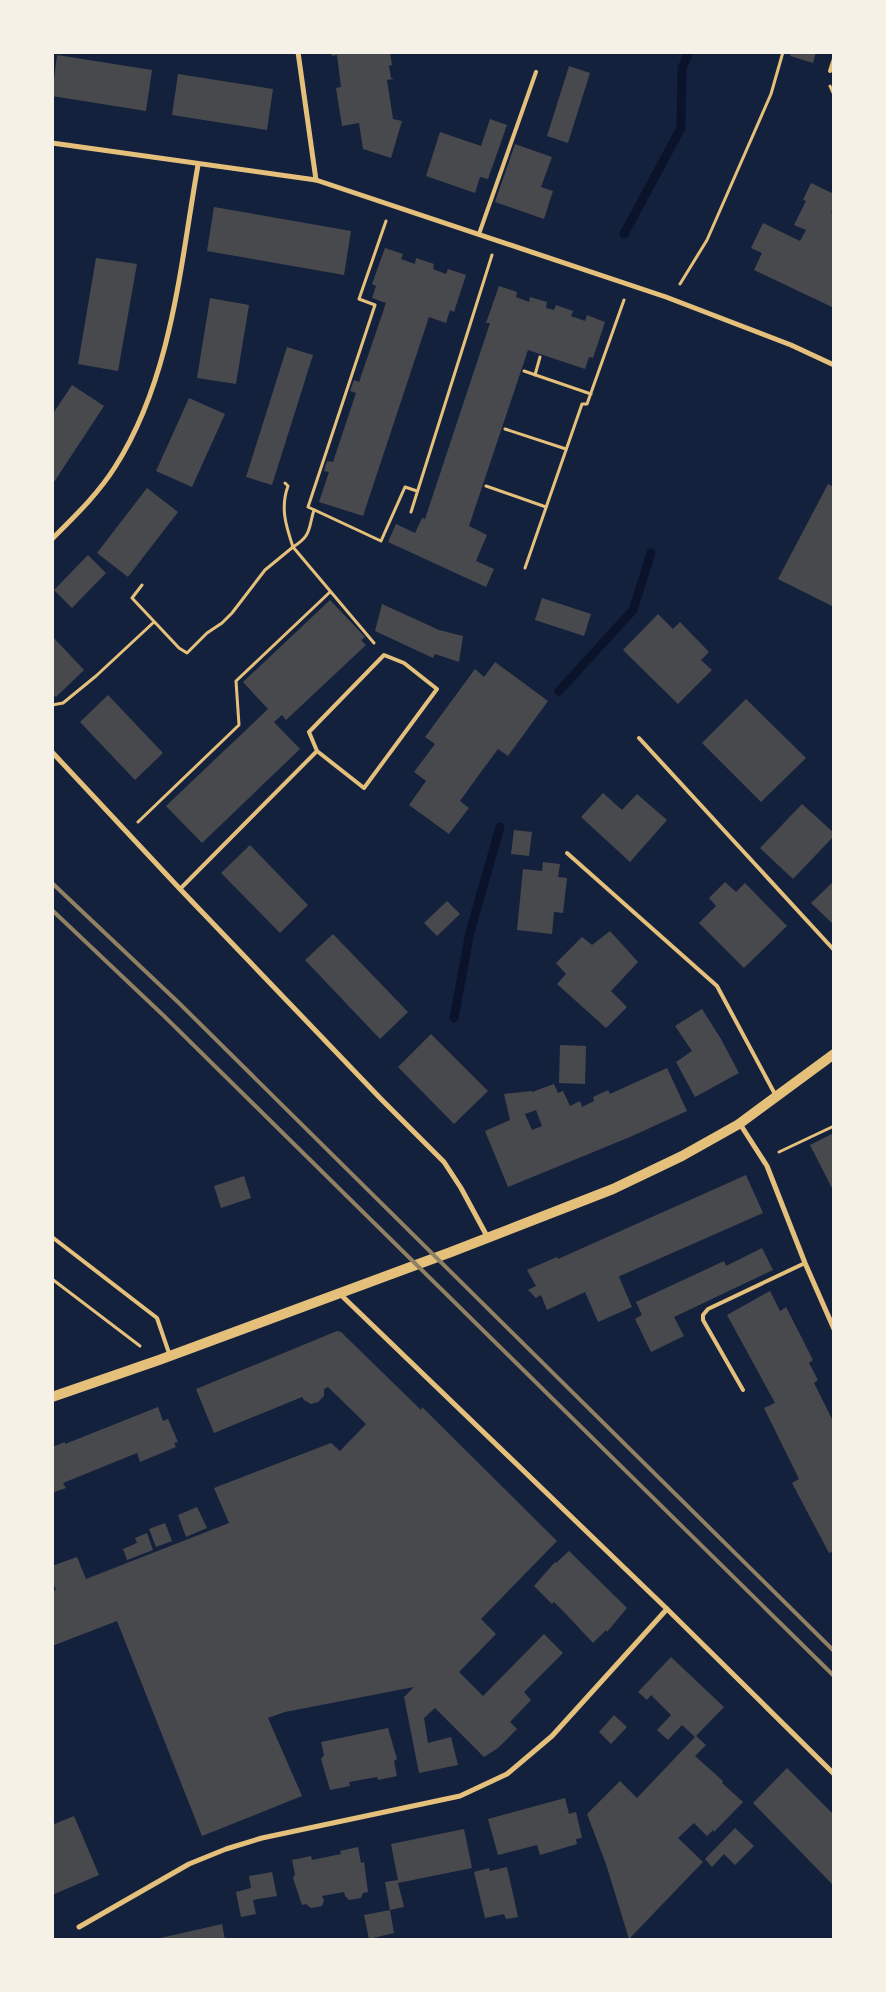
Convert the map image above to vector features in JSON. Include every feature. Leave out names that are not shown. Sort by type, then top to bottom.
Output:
[{"type":"main road","points":[[52,1397],[339,1294],[612,1189],[682,1156],[740,1124],[834,1054]]},
{"type":"street","points":[[298,52],[316,180]]},
{"type":"street","points":[[52,143],[198,165],[316,180],[673,300],[791,345],[834,365]]},
{"type":"street","points":[[52,539],[89,502],[114,468],[137,426],[150,395],[162,359],[169,329],[198,165]]},
{"type":"street","points":[[52,752],[180,889],[444,1162],[461,1188],[488,1238]]},
{"type":"street","points":[[740,1124],[762,1160],[804,1263],[834,1329]]},
{"type":"street","points":[[339,1294],[667,1609],[834,1774]]},
{"type":"street","points":[[79,1927],[189,1864],[226,1849],[262,1838],[460,1796],[507,1774],[552,1736],[667,1609]]},
{"type":"lane","points":[[830,71],[834,59]]},
{"type":"lane","points":[[479,234],[536,72]]},
{"type":"lane","points":[[384,655],[404,663],[437,689],[364,788],[317,751],[308,732],[384,655]]},
{"type":"lane","points":[[638,738],[834,950]]},
{"type":"lane","points":[[180,889],[317,751]]},
{"type":"lane","points":[[567,853],[717,986],[777,1097]]},
{"type":"lane","points":[[52,1236],[157,1318],[170,1356]]},
{"type":"lane","points":[[743,1390],[703,1320],[703,1315],[708,1308],[804,1263]]},
{"type":"path","points":[[673,300],[682,280],[707,240],[771,94],[783,52]]},
{"type":"path","points":[[391,206],[359,299],[374,305],[308,507],[381,541],[405,487],[417,491]]},
{"type":"path","points":[[411,512],[496,240]]},
{"type":"path","points":[[525,568],[582,404],[587,404],[591,394],[629,285]]},
{"type":"path","points":[[535,375],[540,357]]},
{"type":"path","points":[[524,371],[591,394]]},
{"type":"path","points":[[506,429],[566,449]]},
{"type":"path","points":[[285,483],[288,486],[283,500],[284,512],[293,547],[384,655]]},
{"type":"path","points":[[486,486],[546,507]]},
{"type":"path","points":[[142,586],[132,598],[179,648],[187,653],[207,632],[222,623],[232,613],[265,570],[307,536],[311,528],[314,510]]},
{"type":"path","points":[[127,832],[239,725],[236,681],[330,592]]},
{"type":"path","points":[[52,705],[62,703],[69,698],[154,622]]},
{"type":"path","points":[[762,1160],[834,1126]]},
{"type":"path","points":[[52,1279],[159,1360]]},
{"type":"building","points":[[331,52],[390,52],[392,65],[389,66],[391,78],[394,79],[387,80],[393,119],[402,121],[391,158],[363,149],[359,123],[342,126],[336,88],[341,87],[337,55],[332,56]]},
{"type":"building","points":[[791,52],[816,52],[813,63],[790,56]]},
{"type":"building","points":[[57,55],[152,70],[146,111],[52,96]]},
{"type":"building","points":[[569,66],[590,73],[568,143],[547,136]]},
{"type":"building","points":[[178,74],[273,89],[267,130],[172,115]]},
{"type":"building","points":[[490,119],[507,125],[488,179],[480,177],[475,193],[426,176],[440,132],[481,146]]},
{"type":"building","points":[[515,144],[552,157],[541,187],[553,191],[544,219],[495,202]]},
{"type":"building","points":[[811,183],[834,194],[834,208],[831,213],[834,214],[834,308],[754,270],[762,253],[751,248],[763,223],[800,241],[806,230],[794,225],[806,201],[803,200]]},
{"type":"building","points":[[214,207],[351,231],[344,275],[207,251]]},
{"type":"building","points":[[385,248],[403,254],[401,259],[415,264],[416,258],[434,264],[433,269],[446,274],[448,269],[466,275],[454,312],[450,310],[446,323],[429,317],[363,516],[319,502],[329,472],[324,471],[327,461],[333,462],[356,393],[350,391],[354,380],[359,382],[386,303],[372,298],[376,286],[372,284]]},
{"type":"building","points":[[96,258],[137,264],[118,371],[78,364]]},
{"type":"building","points":[[499,286],[517,292],[516,297],[529,302],[530,297],[547,302],[546,308],[554,310],[556,305],[573,311],[571,316],[585,321],[587,315],[605,322],[593,358],[589,357],[585,369],[528,350],[469,526],[487,535],[476,561],[494,569],[486,587],[388,542],[396,524],[415,533],[422,518],[425,519],[490,323],[486,323]]},
{"type":"building","points":[[210,298],[249,305],[236,384],[197,378]]},
{"type":"building","points":[[287,347],[313,355],[272,485],[246,477]]},
{"type":"building","points":[[72,385],[104,406],[52,485],[52,415]]},
{"type":"building","points":[[189,398],[225,414],[192,487],[156,471]]},
{"type":"building","points":[[828,484],[834,487],[834,607],[778,579]]},
{"type":"building","points":[[147,488],[178,512],[128,577],[97,553]]},
{"type":"building","points":[[88,555],[106,573],[72,608],[54,590]]},
{"type":"building","points":[[542,598],[591,614],[584,636],[535,620]]},
{"type":"building","points":[[330,600],[365,637],[361,640],[366,645],[286,720],[282,715],[274,722],[300,749],[202,843],[166,806],[268,709],[243,682]]},
{"type":"building","points":[[382,604],[439,630],[463,636],[459,662],[435,654],[433,658],[375,631]]},
{"type":"building","points":[[658,614],[673,629],[680,622],[709,652],[701,660],[712,670],[678,704],[623,650]]},
{"type":"building","points":[[52,636],[84,670],[56,697],[52,693]]},
{"type":"building","points":[[495,662],[548,701],[508,756],[498,749],[460,801],[469,808],[449,834],[409,805],[426,781],[414,772],[435,744],[425,737],[475,669],[484,677]]},
{"type":"building","points":[[108,695],[163,753],[135,780],[80,722]]},
{"type":"building","points":[[746,699],[806,758],[761,802],[702,743]]},
{"type":"building","points":[[603,793],[622,810],[637,794],[667,820],[630,862],[581,817]]},
{"type":"building","points":[[802,804],[834,833],[834,836],[793,879],[760,848]]},
{"type":"building","points":[[514,830],[532,832],[529,856],[511,854]]},
{"type":"building","points":[[250,845],[308,905],[280,933],[221,873]]},
{"type":"building","points":[[543,862],[560,864],[558,877],[567,878],[563,913],[554,912],[552,934],[517,930],[523,869],[542,871]]},
{"type":"building","points":[[834,881],[834,925],[811,903]]},
{"type":"building","points":[[725,882],[736,892],[745,883],[787,926],[744,968],[699,923],[716,906],[709,898]]},
{"type":"building","points":[[447,901],[460,914],[437,936],[424,923]]},
{"type":"building","points":[[610,931],[638,962],[611,991],[627,1007],[606,1028],[557,984],[566,974],[556,963],[582,937],[592,945]]},
{"type":"building","points":[[333,934],[408,1012],[380,1039],[305,960]]},
{"type":"building","points":[[702,1009],[739,1073],[695,1097],[676,1062],[692,1051],[675,1026]]},
{"type":"building","points":[[431,1034],[488,1091],[454,1124],[398,1067]]},
{"type":"building","points":[[560,1045],[586,1046],[585,1084],[559,1083]]},
{"type":"building","points":[[667,1068],[687,1111],[630,1137],[508,1187],[485,1131],[510,1120],[504,1094],[532,1092],[554,1084],[558,1093],[563,1091],[570,1106],[580,1101],[582,1107],[594,1101],[593,1097],[608,1090],[610,1094]],"holes":[[[536,1110],[542,1126],[532,1130],[525,1114]]]},
{"type":"building","points":[[834,1133],[834,1192],[810,1145]]},
{"type":"building","points":[[746,1175],[763,1213],[620,1276],[632,1307],[598,1322],[585,1292],[547,1310],[541,1295],[536,1298],[528,1290],[536,1286],[527,1270],[557,1257],[558,1259]]},
{"type":"building","points":[[244,1176],[251,1198],[221,1208],[214,1186]]},
{"type":"building","points":[[762,1248],[773,1270],[674,1317],[684,1336],[651,1352],[635,1319],[642,1315],[636,1302],[724,1261],[726,1266]]},
{"type":"building","points":[[770,1291],[780,1311],[786,1307],[813,1360],[809,1363],[818,1380],[814,1383],[834,1423],[834,1551],[829,1553],[792,1483],[799,1479],[764,1408],[775,1403],[727,1315]]},
{"type":"building","points":[[337,1331],[341,1332],[421,1410],[422,1407],[557,1541],[481,1619],[496,1634],[459,1672],[483,1696],[544,1634],[563,1653],[524,1692],[531,1700],[510,1722],[517,1729],[498,1748],[484,1757],[435,1708],[424,1718],[428,1743],[451,1737],[458,1765],[419,1773],[404,1697],[414,1687],[285,1712],[268,1718],[302,1796],[202,1836],[117,1621],[52,1646],[52,1592],[56,1590],[52,1580],[52,1566],[77,1557],[86,1579],[229,1523],[214,1488],[331,1443],[340,1451],[366,1424],[328,1387],[324,1389],[324,1396],[318,1402],[311,1404],[302,1397],[214,1433],[196,1389]]},
{"type":"building","points":[[158,1407],[163,1421],[168,1419],[178,1442],[174,1443],[176,1447],[140,1462],[137,1453],[63,1483],[66,1488],[52,1493],[52,1447],[65,1442],[65,1444]]},
{"type":"building","points":[[197,1507],[207,1528],[186,1537],[178,1515]]},
{"type":"building","points":[[165,1523],[172,1541],[156,1547],[149,1529]]},
{"type":"building","points":[[147,1533],[153,1550],[127,1560],[123,1549],[137,1543],[135,1538]]},
{"type":"building","points":[[569,1551],[627,1608],[607,1632],[606,1630],[593,1643],[554,1602],[552,1604],[534,1586],[555,1562]]},
{"type":"building","points":[[671,1657],[724,1707],[696,1736],[706,1745],[695,1756],[743,1802],[714,1832],[713,1830],[707,1836],[694,1823],[678,1838],[703,1862],[629,1939],[606,1864],[587,1814],[620,1781],[637,1798],[695,1737],[682,1725],[668,1740],[657,1730],[671,1715],[651,1695],[647,1700],[638,1692]]},
{"type":"building","points":[[614,1715],[627,1727],[611,1744],[599,1732]]},
{"type":"building","points":[[388,1728],[397,1759],[394,1761],[397,1776],[378,1780],[377,1777],[349,1782],[350,1786],[330,1790],[321,1759],[324,1755],[321,1742]]},
{"type":"building","points":[[787,1768],[834,1815],[834,1886],[753,1803]]},
{"type":"building","points":[[565,1798],[569,1814],[576,1812],[582,1838],[576,1839],[577,1844],[540,1855],[537,1845],[498,1855],[488,1819]]},
{"type":"building","points":[[74,1816],[99,1875],[52,1895],[52,1825]]},
{"type":"building","points":[[735,1828],[754,1846],[735,1865],[724,1854],[712,1867],[705,1859]]},
{"type":"building","points":[[464,1829],[472,1868],[398,1883],[404,1907],[390,1910],[385,1882],[398,1880],[391,1844]]},
{"type":"building","points":[[358,1847],[361,1863],[364,1862],[368,1892],[363,1893],[361,1898],[349,1900],[344,1892],[322,1896],[324,1900],[322,1906],[311,1908],[306,1904],[302,1905],[293,1878],[295,1874],[292,1860],[311,1856],[312,1860],[341,1854],[340,1851]]},
{"type":"building","points":[[507,1867],[518,1917],[506,1919],[504,1914],[485,1918],[474,1872],[489,1868],[490,1871]]},
{"type":"building","points":[[272,1872],[277,1896],[253,1900],[256,1914],[241,1917],[236,1892],[251,1888],[249,1876]]},
{"type":"building","points":[[390,1910],[394,1933],[369,1939],[364,1915]]},
{"type":"building","points":[[222,1924],[225,1940],[156,1940],[156,1939]]},
{"type":"waterway","points":[[624,234],[681,128],[682,68],[689,52]]},
{"type":"waterway","points":[[559,691],[633,610],[651,553]]},
{"type":"waterway","points":[[454,1018],[470,932],[500,827]]},
{"type":"railway","points":[[52,883],[179,1003],[834,1651]]},
{"type":"railway","points":[[52,910],[164,1016],[834,1676]]}]
